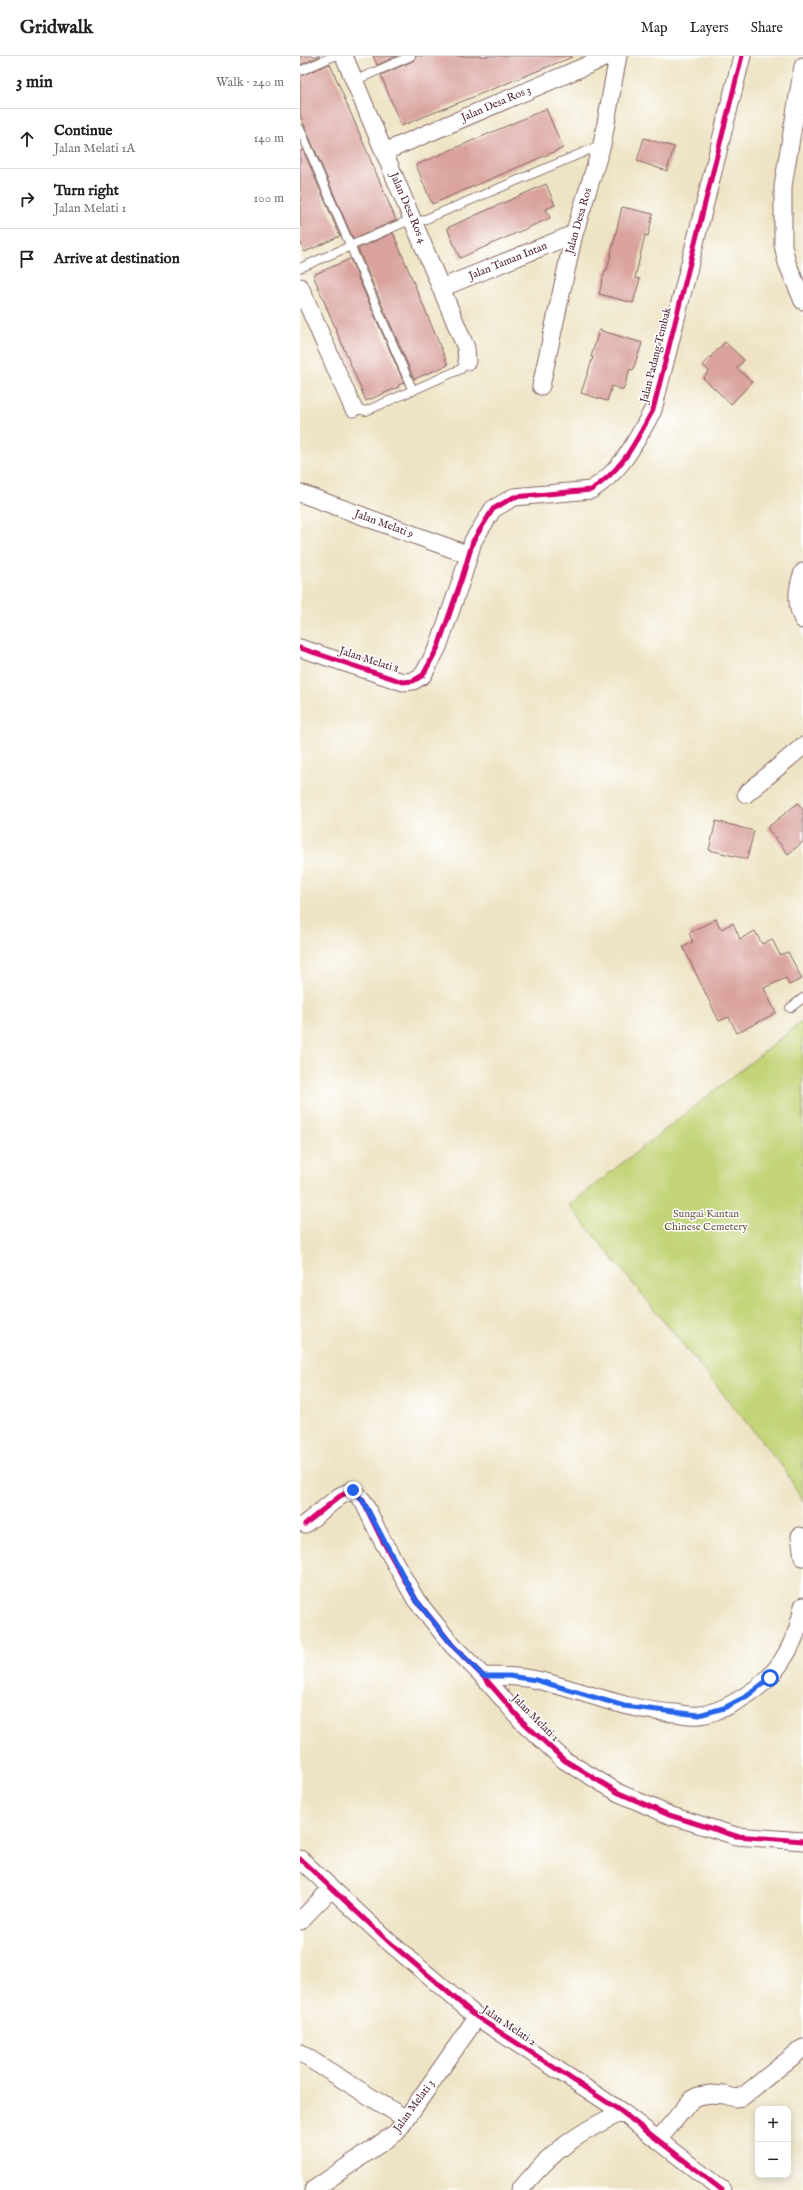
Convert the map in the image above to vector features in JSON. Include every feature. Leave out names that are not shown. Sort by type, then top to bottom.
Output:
[{"type":"street","name":"Jalan Desa Ros 4","points":[[344,56],[466,348],[467,361]]},
{"type":"street","name":"Jalan Desa Ros 3","points":[[384,152],[608,56]]},
{"type":"street","name":"Jalan Desa Ros","points":[[541,386],[574,234],[602,145],[618,56]]},
{"type":"street","name":"Jalan Padang Tembak","points":[[462,578],[473,541],[493,509],[514,498],[591,490],[602,484],[624,462],[652,410],[742,56]]},
{"type":"street","points":[[803,66],[800,101],[783,186],[783,245],[787,263],[803,301]]},
{"type":"street","name":"Jalan Taman Intan","points":[[441,288],[574,234]]},
{"type":"street","points":[[300,287],[353,408]]},
{"type":"street","name":"Jalan Melati 9","points":[[300,493],[468,555]]},
{"type":"street","points":[[803,572],[798,592],[798,607],[803,620]]},
{"type":"street","name":"Jalan Melati 8","points":[[300,648],[403,682],[414,681],[423,675],[438,647],[462,578]]},
{"type":"street","points":[[746,794],[803,746]]},
{"type":"street","name":"Jalan Melati 1","points":[[305,1524],[340,1496],[353,1490],[363,1501],[416,1600],[453,1646],[483,1676],[522,1721],[564,1760],[619,1792],[669,1815],[736,1836],[803,1841]]},
{"type":"street","points":[[800,1536],[803,1557]]},
{"type":"street","points":[[483,1676],[509,1676],[536,1680],[624,1706],[699,1715],[724,1708],[747,1696],[770,1678],[787,1653],[800,1626],[803,1606]]},
{"type":"street","name":"Jalan Melati 2","points":[[300,1859],[330,1889],[477,2018],[622,2112],[722,2190]]},
{"type":"street","points":[[300,1921],[330,1889]]},
{"type":"street","name":"Jalan Melati 3","points":[[313,2190],[397,2132],[477,2018]]},
{"type":"street","points":[[658,2140],[695,2097],[711,2094],[725,2095],[735,2098],[742,2097],[803,2048]]},
{"type":"street","points":[[300,2053],[406,2119]]},
{"type":"street","points":[[520,2190],[555,2152],[588,2128],[622,2112]]},
{"type":"lane","points":[[300,71],[334,56]]},
{"type":"lane","points":[[354,80],[411,56]]},
{"type":"lane","points":[[300,129],[413,391]]},
{"type":"lane","points":[[300,268],[349,245],[413,221],[602,145]]},
{"type":"lane","points":[[353,408],[366,411],[462,369],[467,361]]},
{"type":"lane","points":[[790,1008],[803,998]]},
{"type":"green space","name":"Sungai Kantan Chinese Cemetery","points":[[803,1021],[803,1502],[785,1470],[569,1205]]},
{"type":"building","points":[[300,56],[320,56],[300,65]]},
{"type":"building","points":[[373,56],[397,56],[377,65]]},
{"type":"building","points":[[416,56],[572,57],[401,126],[381,75],[413,61]]},
{"type":"building","points":[[330,64],[396,220],[353,239],[300,115],[300,76]]},
{"type":"building","points":[[546,109],[563,148],[432,204],[416,165]]},
{"type":"building","points":[[644,138],[674,147],[667,171],[637,161]]},
{"type":"building","points":[[303,150],[340,236],[305,252],[300,241],[300,151]]},
{"type":"building","points":[[546,184],[555,205],[546,209],[550,218],[460,258],[447,228]]},
{"type":"building","points":[[622,207],[653,214],[648,236],[645,235],[635,278],[640,279],[633,303],[599,294],[605,270],[607,270]]},
{"type":"building","points":[[393,233],[448,365],[414,379],[358,249]]},
{"type":"building","points":[[350,259],[404,383],[398,385],[399,387],[366,401],[313,275]]},
{"type":"building","points":[[599,330],[642,343],[633,370],[630,369],[623,390],[612,386],[607,401],[581,393],[593,357],[591,357]]},
{"type":"building","points":[[725,342],[744,360],[737,368],[752,382],[731,404],[703,378],[709,371],[703,365]]},
{"type":"building","points":[[798,803],[803,810],[803,842],[788,854],[767,828]]},
{"type":"building","points":[[716,821],[754,831],[747,859],[709,850]]},
{"type":"building","points":[[716,919],[721,929],[733,923],[740,939],[755,931],[762,944],[772,939],[780,955],[788,952],[802,979],[789,985],[786,978],[764,988],[776,1013],[737,1033],[729,1017],[719,1021],[683,947],[693,942],[689,933]]},
{"type":"cycle path","points":[[300,648],[403,682],[413,681],[423,675],[438,647],[473,541],[493,509],[514,497],[591,490],[612,473],[628,454],[653,410],[742,56]]},
{"type":"cycle path","points":[[305,1524],[340,1496],[353,1490],[363,1501],[381,1538],[416,1600],[453,1646],[483,1676],[522,1721],[564,1760],[619,1793],[669,1815],[736,1836],[803,1841]]},
{"type":"cycle path","points":[[300,1859],[388,1941],[477,2017],[622,2112],[722,2190]]},
{"type":"route","points":[[353,1490],[363,1501],[416,1600],[453,1646],[483,1676],[509,1676],[536,1680],[624,1706],[666,1713],[699,1715],[724,1708],[747,1696],[770,1678]]}]
